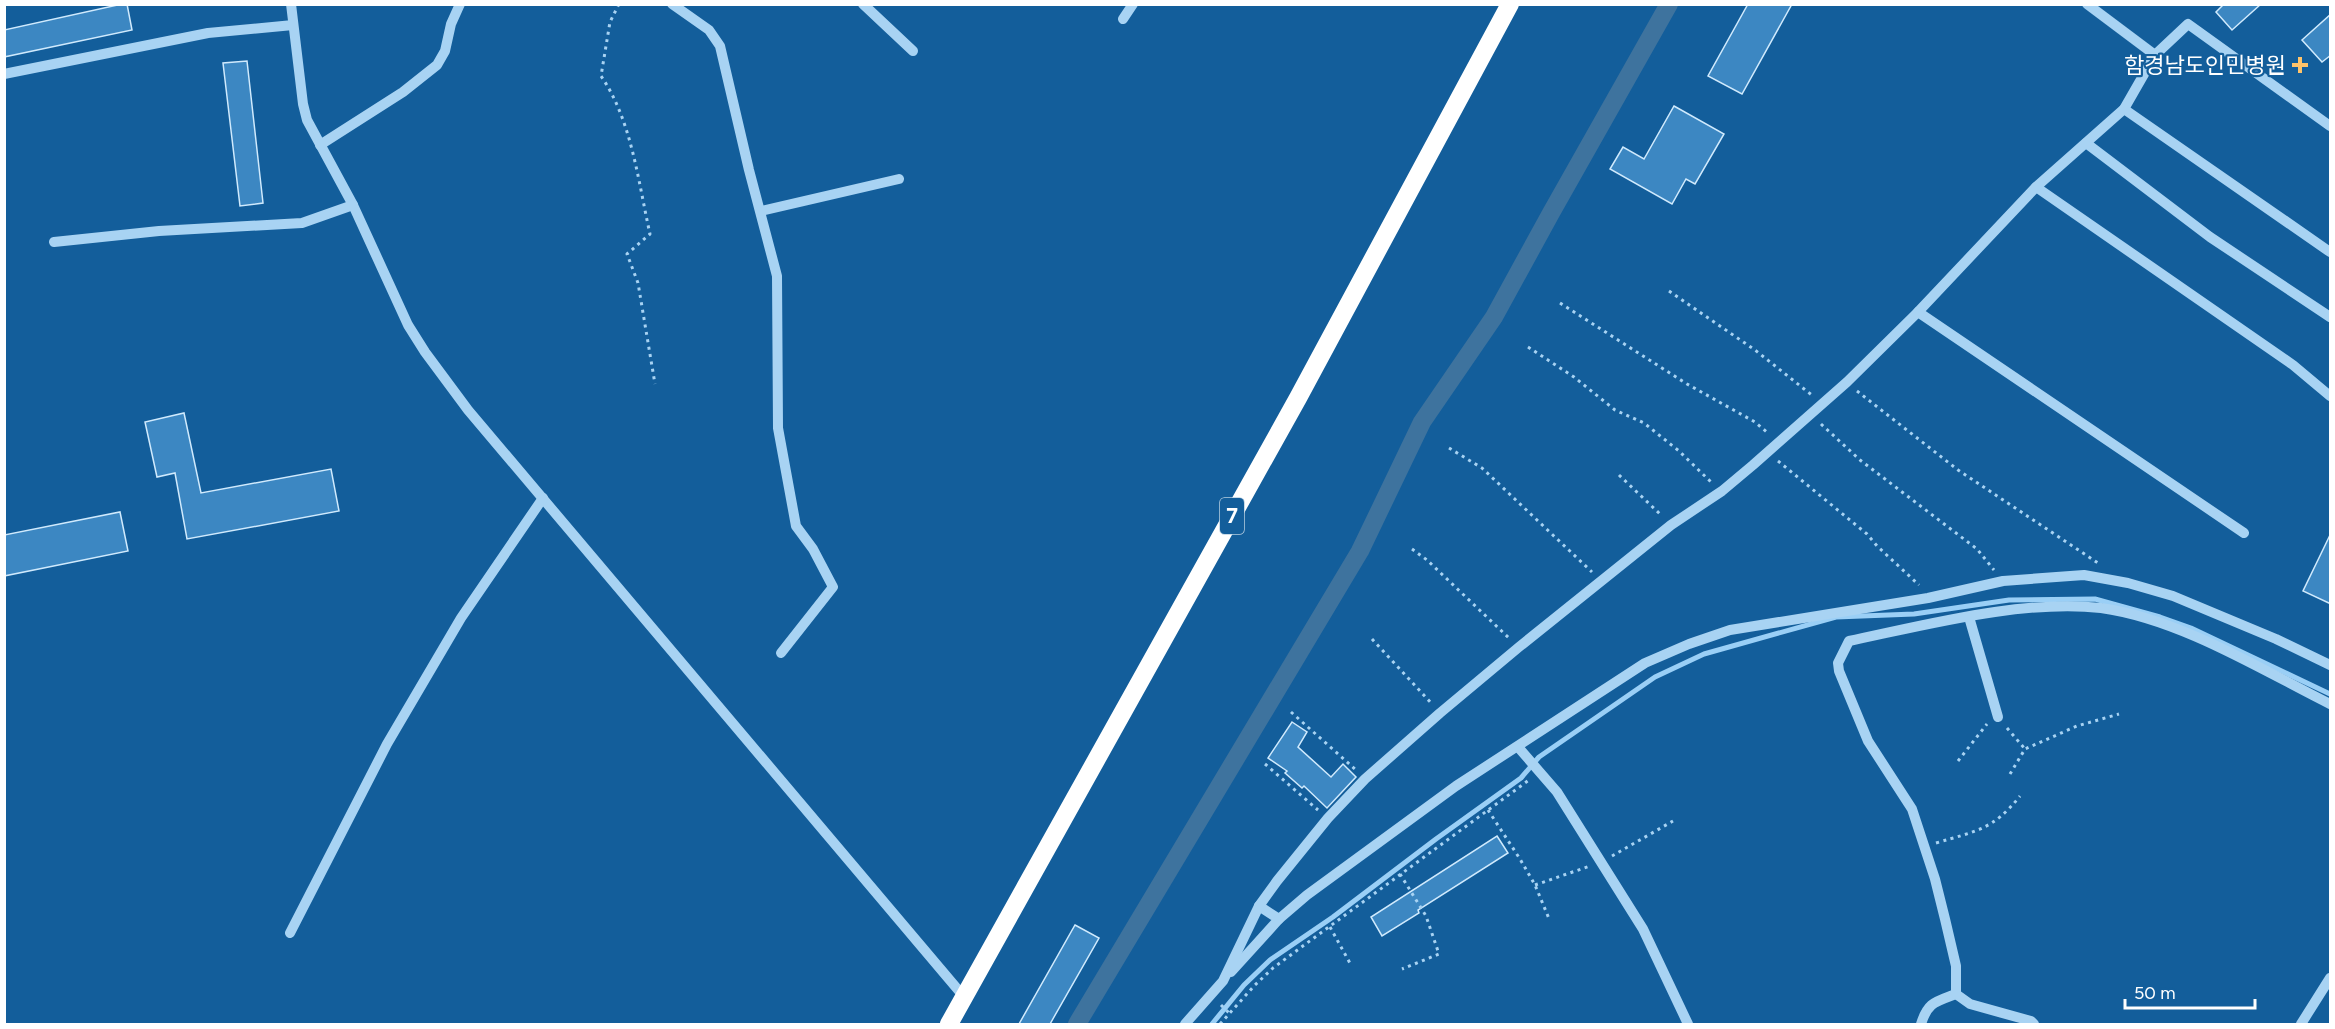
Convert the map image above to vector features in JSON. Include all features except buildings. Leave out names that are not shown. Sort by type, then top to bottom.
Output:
[{"type":"highway","name":"7","points":[[949,1024],[1298,398],[1510,4]]},
{"type":"street","points":[[291,4],[303,104],[308,120],[353,205],[408,325],[425,352],[468,410],[964,998]]},
{"type":"street","points":[[320,145],[403,92],[437,65],[445,51],[451,24],[460,4]]},
{"type":"street","points":[[672,4],[709,30],[720,46],[777,276],[778,428],[796,525],[813,549],[833,587],[781,652]]},
{"type":"street","points":[[863,4],[913,51]]},
{"type":"street","points":[[1123,19],[1133,4]]},
{"type":"street","points":[[2087,4],[2155,55]]},
{"type":"street","points":[[1223,981],[1259,906],[1328,818],[1365,779],[1519,647],[1671,525],[1722,491],[1847,382],[1918,312],[2036,188],[2124,109],[2155,55],[2188,24],[2331,126]]},
{"type":"street","points":[[4,74],[208,33],[293,25]]},
{"type":"street","points":[[2124,109],[2331,252]]},
{"type":"street","points":[[2086,143],[2210,237],[2331,317]]},
{"type":"street","points":[[761,211],[899,179]]},
{"type":"street","points":[[2036,188],[2293,364],[2331,396]]},
{"type":"street","points":[[54,242],[159,231],[302,223],[353,205]]},
{"type":"street","points":[[1918,312],[2244,533]]},
{"type":"street","points":[[290,933],[387,744],[461,618],[543,498]]},
{"type":"street","points":[[1185,1024],[1279,919],[1307,895],[1407,821],[1456,786],[1646,663],[1730,630],[1928,598],[2003,581],[2084,575],[2153,589],[2276,639],[2331,665]]},
{"type":"street","points":[[1956,994],[1956,966],[1938,889],[1924,847],[1906,798],[1868,741],[1839,671],[1838,663],[1849,640],[1969,617],[2058,606],[2100,608],[2132,614],[2191,635],[2331,704]]},
{"type":"street","points":[[1969,617],[1998,717]]},
{"type":"street","points":[[1518,747],[1557,792],[1643,929],[1688,1024]]},
{"type":"street","points":[[1259,906],[1279,919]]},
{"type":"street","points":[[2301,1024],[2331,978]]},
{"type":"street","points":[[1921,1024],[1925,1009],[1956,994]]},
{"type":"street","points":[[1956,994],[1970,1004],[2031,1021],[2034,1024]]},
{"type":"path","points":[[619,4],[610,22],[601,76],[609,87],[624,122],[650,234],[627,254],[638,282],[655,384]]},
{"type":"path","points":[[1669,291],[1755,350],[1822,403]]},
{"type":"path","points":[[1560,303],[1688,384],[1755,422],[1779,442]]},
{"type":"path","points":[[1528,347],[1574,377],[1615,410],[1644,423],[1722,491]]},
{"type":"path","points":[[1847,382],[1958,470],[2100,564]]},
{"type":"path","points":[[1810,414],[1860,460],[1977,549],[2003,581]]},
{"type":"path","points":[[1449,448],[1482,468],[1602,582]]},
{"type":"path","points":[[1768,452],[1867,534],[1917,583],[1928,598]]},
{"type":"path","points":[[1619,475],[1671,525]]},
{"type":"path","points":[[1412,549],[1427,560],[1519,647]]},
{"type":"path","points":[[1372,639],[1440,713]]},
{"type":"path","points":[[1291,712],[1365,779]]},
{"type":"path","points":[[2010,774],[2025,749],[2077,726],[2120,714]]},
{"type":"path","points":[[1958,761],[1989,721],[1998,717],[2025,749]]},
{"type":"path","points":[[1265,764],[1328,818]]},
{"type":"path","points":[[1220,1024],[1273,968],[1541,772]]},
{"type":"path","points":[[1924,847],[1983,829],[2006,814],[2020,796]]},
{"type":"path","points":[[1488,810],[1520,859],[1550,921]]},
{"type":"path","points":[[1400,874],[1426,916],[1439,954],[1402,969]]},
{"type":"path","points":[[1330,927],[1352,965]]},
{"type":"path","points":[[1219,1003],[1230,1014]]},
{"type":"waterway","points":[[1077,1024],[1360,551],[1422,422],[1494,317],[1669,4]]},
{"type":"waterway","points":[[1212,1024],[1244,985],[1270,960],[1333,917],[1521,778],[1539,757],[1655,677],[1704,654],[1836,617],[1914,614],[2009,600],[2095,599],[2191,628],[2330,694]]},
{"type":"place","name":"함경남도인민병원","points":[[2300,65]]}]
